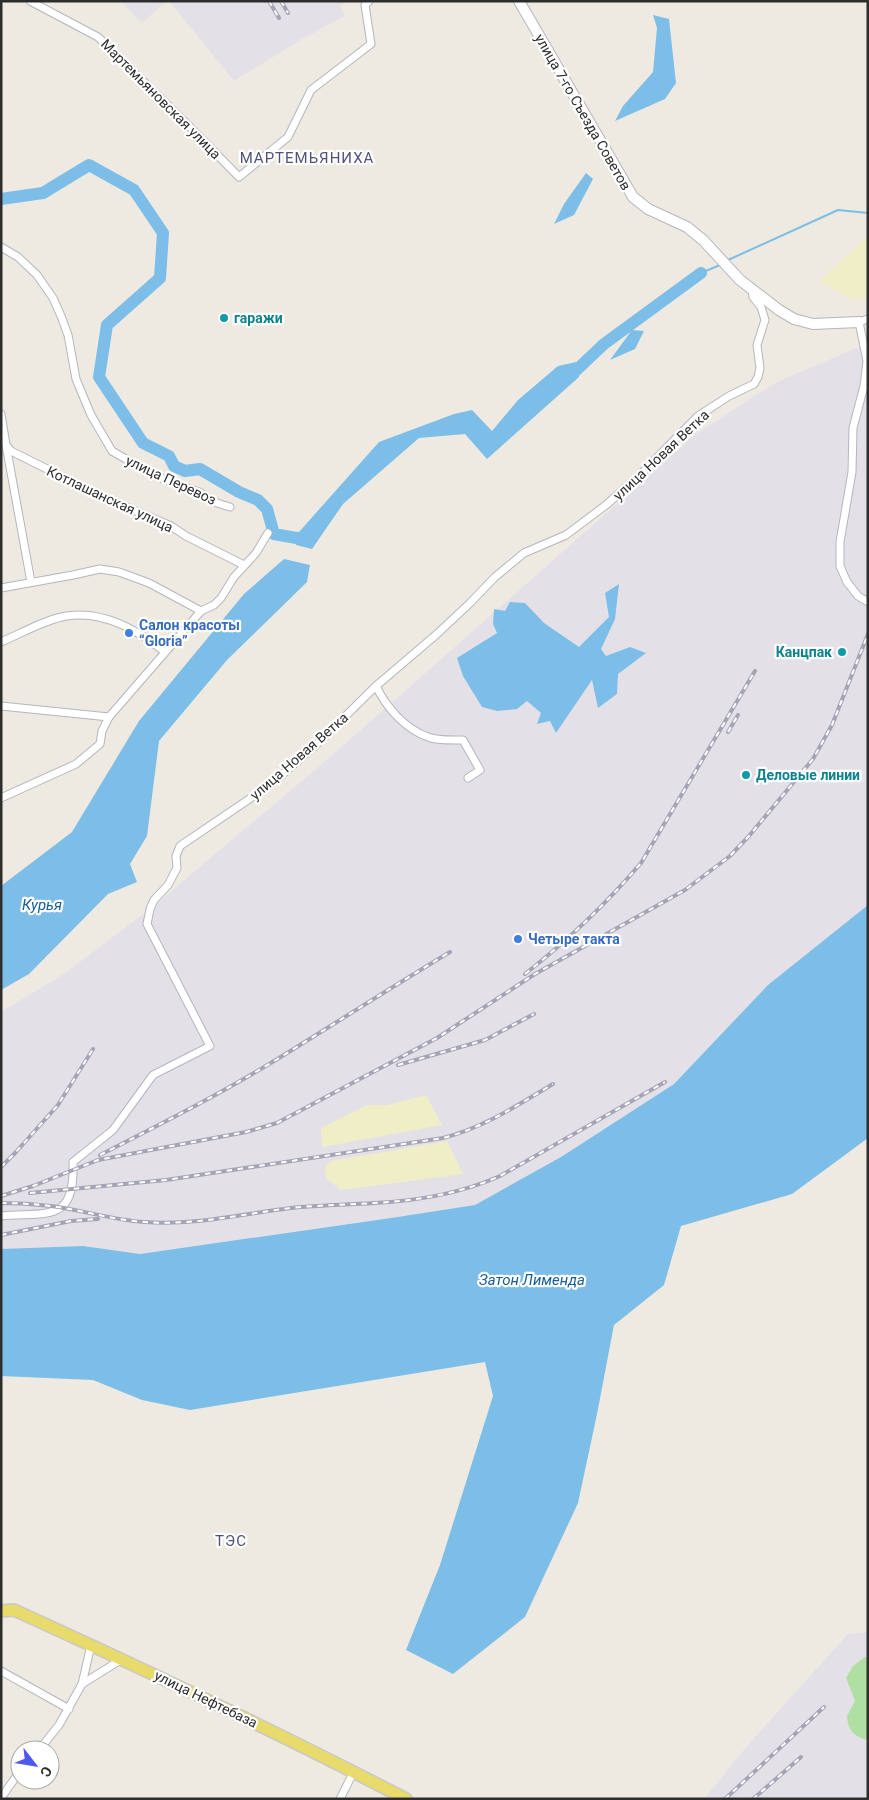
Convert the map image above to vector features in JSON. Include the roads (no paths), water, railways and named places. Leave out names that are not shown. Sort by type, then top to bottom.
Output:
[{"type":"main road","name":"улица Нефтебаза","points":[[1,1611],[14,1610],[122,1658],[354,1771],[406,1799]]},
{"type":"street","name":"Мартемьяновская улица","points":[[30,1],[98,37],[239,176],[288,138],[311,90],[371,44],[365,4],[369,1]]},
{"type":"street","name":"улица 7-го Съезда Советов","points":[[518,1],[633,197],[648,210],[687,227],[703,240],[740,280],[794,319],[813,324],[864,321]]},
{"type":"street","name":"улица Перевоз","points":[[1,247],[18,257],[37,275],[53,298],[68,336],[76,379],[91,414],[112,451],[155,476],[199,492],[217,503],[230,507]]},
{"type":"street","name":"улица Новая Ветка","points":[[1,1216],[50,1213],[65,1204],[68,1201],[72,1188],[73,1162],[113,1130],[153,1075],[210,1046],[147,924],[154,900],[168,885],[176,868],[176,856],[180,846],[270,786],[316,745],[376,686],[437,634],[495,577],[524,553],[566,534],[599,510],[639,476],[698,416],[729,396],[754,384],[760,368],[757,345],[765,320],[761,307],[753,297],[752,289]]},
{"type":"street","points":[[864,321],[867,361],[864,386],[853,428],[852,472],[840,542],[840,566],[847,582],[858,596],[868,602]]},
{"type":"street","points":[[1,414],[31,582]]},
{"type":"street","name":"Котлашанская улица","points":[[6,445],[11,451],[105,498],[171,526],[186,536],[244,565]]},
{"type":"street","points":[[1,798],[76,764],[100,744],[102,731],[109,717],[201,611],[218,601],[244,565],[256,553],[268,533]]},
{"type":"street","points":[[1,588],[73,575],[100,568],[119,572],[149,583],[201,611]]},
{"type":"street","points":[[1,642],[46,622],[66,616],[95,615],[118,623],[147,637],[165,652]]},
{"type":"street","points":[[376,686],[392,710],[407,726],[429,737],[463,740],[480,770],[468,778]]},
{"type":"street","points":[[1,706],[109,717]]},
{"type":"street","points":[[46,1740],[59,1725],[82,1684],[91,1645]]},
{"type":"street","points":[[82,1684],[122,1658]]},
{"type":"street","points":[[1,1671],[69,1708]]},
{"type":"street","points":[[340,1799],[354,1771]]},
{"type":"street","points":[[1,1798],[10,1785]]},
{"type":"water","points":[[653,15],[669,19],[676,83],[665,99],[615,121],[623,106],[653,72],[657,28]]},
{"type":"water","points":[[586,173],[593,179],[574,215],[554,224],[564,204]]},
{"type":"water","points":[[632,330],[644,331],[635,349],[610,360]]},
{"type":"water","points":[[576,362],[579,377],[487,459],[465,434],[419,438],[343,504],[312,549],[296,545],[299,532],[379,442],[454,414],[472,410],[492,431],[518,400],[558,366]]},
{"type":"water","name":"Курья","points":[[284,559],[310,565],[307,582],[227,660],[159,741],[147,836],[130,864],[137,882],[108,894],[29,974],[1,990],[1,886],[72,832],[139,721],[244,594]]},
{"type":"water","points":[[619,584],[615,619],[601,649],[606,656],[630,647],[646,653],[618,674],[617,694],[598,708],[592,680],[556,733],[550,721],[537,724],[541,713],[527,701],[517,709],[497,711],[482,707],[463,676],[457,658],[497,633],[493,624],[494,609],[505,611],[510,602],[525,603],[544,623],[579,647],[609,617],[605,593]]},
{"type":"water","name":"Затон Лименда","points":[[868,905],[868,1138],[792,1194],[681,1226],[664,1285],[614,1325],[578,1503],[525,1617],[453,1674],[406,1650],[440,1565],[493,1396],[485,1362],[190,1410],[142,1400],[93,1380],[1,1376],[1,1249],[83,1246],[140,1254],[475,1205],[561,1157],[674,1084],[768,985]]},
{"type":"waterway","points":[[1,199],[43,193],[89,165],[134,190],[163,233],[160,278],[107,325],[99,377],[143,443],[169,456],[174,466],[185,471],[200,469],[239,492],[258,500],[267,509],[274,534],[302,539],[310,530]]},
{"type":"waterway","points":[[728,260],[838,210],[868,213]]},
{"type":"waterway","points":[[701,273],[720,265]]},
{"type":"waterway","points":[[567,379],[604,344],[701,273]]},
{"type":"railway","points":[[269,1],[279,18]]},
{"type":"railway","points":[[281,1],[288,13]]},
{"type":"railway","points":[[1,1196],[33,1186],[98,1160],[246,1132],[277,1123],[437,1038],[535,974],[685,890],[730,856],[813,759],[832,725],[868,634]]},
{"type":"railway","points":[[525,974],[586,921],[641,863],[755,671]]},
{"type":"railway","points":[[728,732],[738,715]]},
{"type":"railway","points":[[100,1155],[173,1118],[245,1078],[450,952]]},
{"type":"railway","points":[[398,1065],[485,1040],[534,1014]]},
{"type":"railway","points":[[1,1167],[58,1105],[93,1049]]},
{"type":"railway","points":[[1,1203],[51,1206],[121,1219],[163,1223],[218,1219],[301,1207],[390,1202],[423,1198],[470,1187],[500,1176],[665,1082]]},
{"type":"railway","points":[[30,1193],[166,1180],[443,1138],[486,1122],[553,1084]]},
{"type":"railway","points":[[1,1235],[71,1221],[98,1219]]},
{"type":"railway","points":[[725,1799],[824,1707]]},
{"type":"railway","points":[[753,1799],[801,1757]]},
{"type":"place","name":"гаражи","points":[[224,318]]},
{"type":"place","name":"Салон красоты “Gloria”","points":[[129,633]]},
{"type":"place","name":"Канцпак","points":[[842,652]]},
{"type":"place","name":"Деловые линии","points":[[746,775]]},
{"type":"place","name":"Четыре такта","points":[[518,939]]},
{"type":"district","name":"МАРТЕМЬЯНИХА","points":[[307,158]]},
{"type":"district","name":"ТЭС","points":[[231,1541]]}]
